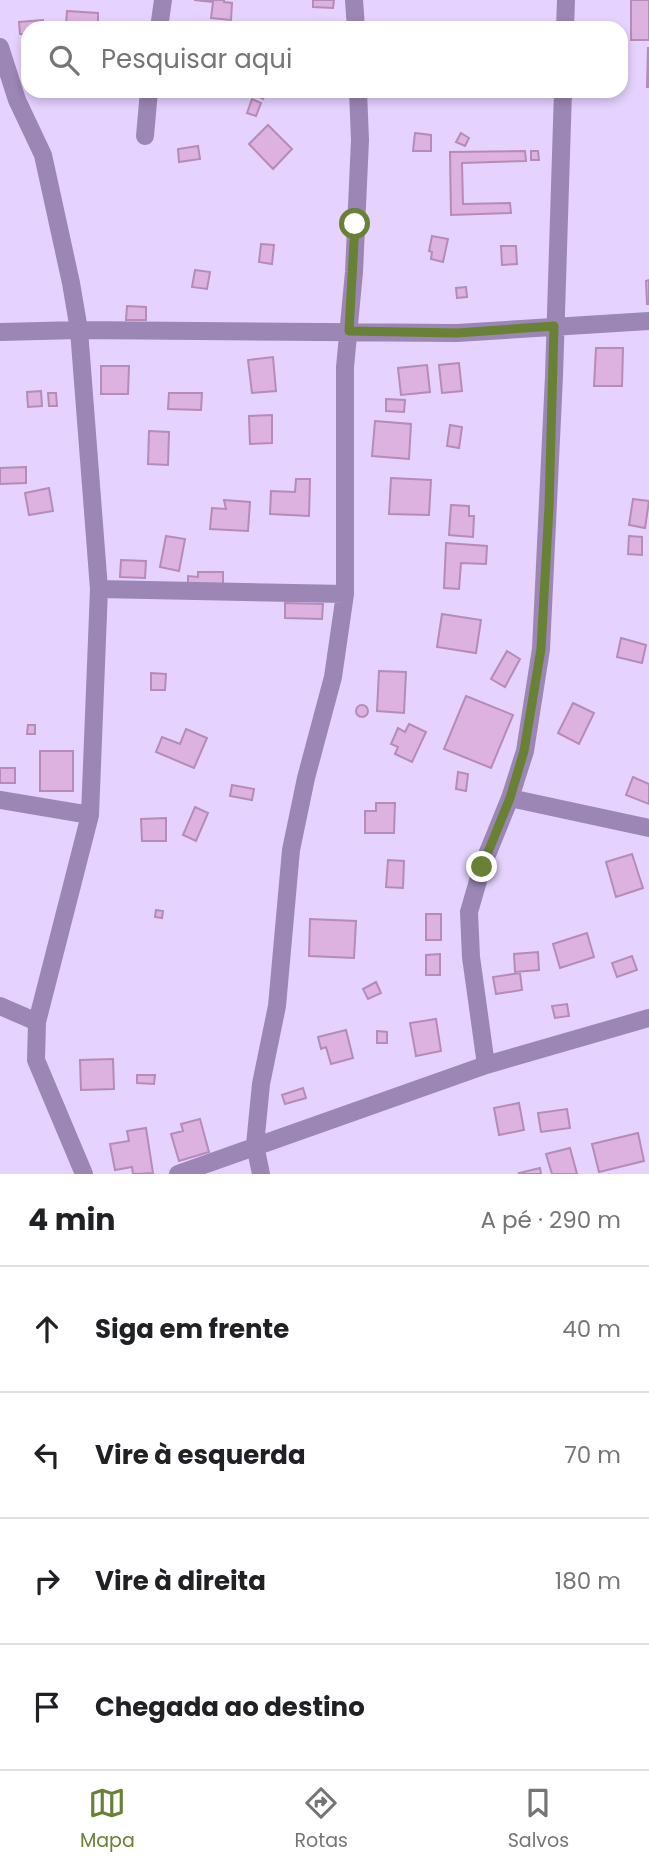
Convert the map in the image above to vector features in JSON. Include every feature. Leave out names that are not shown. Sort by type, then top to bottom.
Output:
[{"type":"street","points":[[160,21],[163,0]]},
{"type":"street","points":[[355,0],[356,21]]},
{"type":"street","points":[[565,21],[566,0]]},
{"type":"street","points":[[0,47],[17,100],[43,155],[79,330],[99,589],[90,815],[37,1022],[36,1060],[84,1174]]},
{"type":"street","points":[[145,136],[148,98]]},
{"type":"street","points":[[261,1174],[255,1145],[261,1084],[277,1006],[292,850],[306,778],[333,677],[345,594],[345,367],[360,140],[358,98]]},
{"type":"street","points":[[486,1065],[471,957],[469,912],[482,867],[510,798],[524,751],[541,649],[549,507],[563,98]]},
{"type":"street","points":[[0,332],[79,330],[457,333],[649,321]]},
{"type":"street","points":[[99,589],[345,594]]},
{"type":"street","points":[[510,798],[649,828]]},
{"type":"street","points":[[0,800],[90,815]]},
{"type":"street","points":[[0,1006],[37,1022]]},
{"type":"street","points":[[178,1174],[486,1065],[649,1018]]},
{"type":"building","points":[[194,0],[224,0],[232,3],[231,20],[211,18],[213,2]]},
{"type":"building","points":[[313,0],[334,0],[333,8],[313,7]]},
{"type":"building","points":[[631,0],[649,0],[649,40],[631,40]]},
{"type":"building","points":[[67,11],[98,13],[98,21],[66,21]]},
{"type":"building","points":[[648,48],[649,87],[647,87]]},
{"type":"building","points":[[252,99],[261,103],[256,116],[247,113]]},
{"type":"building","points":[[268,125],[292,149],[273,169],[249,144]]},
{"type":"building","points":[[415,133],[431,135],[431,151],[413,151]]},
{"type":"building","points":[[461,133],[469,138],[465,146],[456,142]]},
{"type":"building","points":[[198,146],[200,159],[179,162],[178,149]]},
{"type":"building","points":[[525,151],[526,161],[462,163],[463,204],[510,203],[511,213],[451,215],[450,152]]},
{"type":"building","points":[[531,151],[538,151],[539,160],[531,160]]},
{"type":"building","points":[[432,236],[448,239],[443,262],[431,259],[432,252],[429,251]]},
{"type":"building","points":[[261,244],[274,245],[272,264],[259,262]]},
{"type":"building","points":[[501,246],[516,246],[517,264],[502,265]]},
{"type":"building","points":[[195,270],[210,272],[207,289],[192,287]]},
{"type":"building","points":[[649,280],[649,304],[647,304],[646,281]]},
{"type":"building","points":[[466,287],[467,297],[457,298],[456,288]]},
{"type":"building","points":[[127,306],[146,307],[146,320],[126,320]]},
{"type":"building","points":[[596,348],[623,348],[622,386],[594,386]]},
{"type":"building","points":[[273,357],[276,391],[252,393],[248,360]]},
{"type":"building","points":[[459,363],[462,391],[442,393],[439,365]]},
{"type":"building","points":[[427,365],[430,392],[401,395],[398,368]]},
{"type":"building","points":[[101,366],[129,366],[128,394],[101,394]]},
{"type":"building","points":[[41,391],[42,406],[28,407],[27,392]]},
{"type":"building","points":[[48,393],[56,393],[57,406],[49,406]]},
{"type":"building","points":[[169,393],[202,393],[201,410],[168,409]]},
{"type":"building","points":[[386,399],[405,400],[404,412],[386,411]]},
{"type":"building","points":[[272,415],[272,443],[250,444],[249,416]]},
{"type":"building","points":[[375,421],[411,424],[409,459],[372,456]]},
{"type":"building","points":[[450,425],[462,427],[459,448],[447,446]]},
{"type":"building","points":[[149,431],[169,432],[168,465],[148,464]]},
{"type":"building","points":[[26,467],[26,483],[0,484],[0,468]]},
{"type":"building","points":[[391,478],[431,480],[429,515],[389,514]]},
{"type":"building","points":[[296,479],[310,479],[309,516],[270,514],[271,491],[295,492]]},
{"type":"building","points":[[49,488],[53,511],[29,515],[25,493]]},
{"type":"building","points":[[633,499],[649,501],[645,528],[629,525]]},
{"type":"building","points":[[224,500],[250,502],[248,531],[210,529],[212,508],[226,509]]},
{"type":"building","points":[[451,505],[469,506],[469,516],[474,516],[473,537],[449,535]]},
{"type":"building","points":[[166,536],[185,539],[179,571],[160,567]]},
{"type":"building","points":[[629,536],[642,537],[642,555],[628,554]]},
{"type":"building","points":[[446,543],[487,546],[486,564],[461,563],[459,589],[444,588]]},
{"type":"building","points":[[121,560],[146,561],[145,578],[120,577]]},
{"type":"building","points":[[198,572],[223,572],[223,586],[188,586],[188,576],[198,577]]},
{"type":"building","points":[[285,603],[323,604],[322,619],[285,618]]},
{"type":"building","points":[[442,614],[481,620],[476,653],[437,647]]},
{"type":"building","points":[[621,638],[646,645],[642,663],[617,657]]},
{"type":"building","points":[[507,651],[520,659],[505,687],[491,679]]},
{"type":"building","points":[[379,671],[406,672],[404,713],[377,711]]},
{"type":"building","points":[[151,673],[166,674],[165,690],[151,690]]},
{"type":"building","points":[[466,696],[513,715],[491,768],[444,749]]},
{"type":"building","points":[[573,703],[594,713],[579,744],[558,733]]},
{"type":"building","points":[[357,706],[367,706],[367,716],[357,716]]},
{"type":"building","points":[[409,724],[426,732],[412,762],[395,754],[398,747],[391,744],[398,728],[405,732]]},
{"type":"building","points":[[28,725],[35,725],[35,734],[27,734]]},
{"type":"building","points":[[186,729],[207,738],[194,768],[156,752],[162,737],[180,744]]},
{"type":"building","points":[[40,751],[73,751],[73,791],[40,791]]},
{"type":"building","points":[[0,768],[15,768],[15,783],[0,783]]},
{"type":"building","points":[[458,772],[468,774],[466,791],[456,789]]},
{"type":"building","points":[[633,777],[649,784],[649,804],[626,795]]},
{"type":"building","points":[[232,785],[254,789],[252,800],[230,796]]},
{"type":"building","points":[[376,803],[395,803],[394,833],[365,833],[365,811],[376,811]]},
{"type":"building","points":[[195,807],[208,813],[196,841],[183,835]]},
{"type":"building","points":[[166,818],[166,841],[142,841],[141,819]]},
{"type":"building","points":[[632,854],[643,888],[616,897],[606,862]]},
{"type":"building","points":[[388,860],[404,861],[403,888],[386,887]]},
{"type":"building","points":[[156,910],[163,911],[162,918],[155,917]]},
{"type":"building","points":[[426,914],[441,914],[441,940],[426,940]]},
{"type":"building","points":[[310,919],[356,921],[354,958],[309,956]]},
{"type":"building","points":[[587,933],[594,957],[560,968],[553,944]]},
{"type":"building","points":[[538,952],[539,970],[515,972],[514,954]]},
{"type":"building","points":[[440,954],[440,975],[426,975],[426,955]]},
{"type":"building","points":[[632,956],[637,970],[617,977],[612,963]]},
{"type":"building","points":[[520,973],[522,990],[496,994],[493,977]]},
{"type":"building","points":[[376,982],[381,993],[368,999],[363,989]]},
{"type":"building","points":[[567,1004],[569,1016],[555,1018],[552,1006]]},
{"type":"building","points":[[436,1019],[441,1051],[416,1056],[410,1023]]},
{"type":"building","points":[[346,1030],[353,1058],[331,1064],[326,1047],[321,1049],[318,1037]]},
{"type":"building","points":[[377,1031],[387,1032],[387,1043],[377,1043]]},
{"type":"building","points":[[113,1059],[114,1089],[81,1090],[80,1060]]},
{"type":"building","points":[[137,1075],[155,1075],[154,1084],[137,1083]]},
{"type":"building","points":[[303,1088],[306,1098],[285,1104],[282,1095]]},
{"type":"building","points":[[519,1103],[524,1130],[499,1135],[494,1108]]},
{"type":"building","points":[[567,1109],[570,1128],[541,1132],[538,1113]]},
{"type":"building","points":[[200,1119],[209,1152],[179,1161],[171,1134],[183,1131],[181,1124]]},
{"type":"building","points":[[146,1128],[153,1173],[133,1174],[132,1167],[115,1170],[110,1144],[129,1141],[127,1131]]},
{"type":"building","points":[[638,1133],[644,1161],[599,1172],[592,1144]]},
{"type":"building","points":[[570,1148],[577,1174],[552,1174],[546,1154]]},
{"type":"building","points":[[540,1168],[541,1174],[519,1173]]},
{"type":"route","points":[[355,224],[349,331],[457,333],[554,326],[549,507],[541,649],[524,751],[510,798],[482,867]]}]
